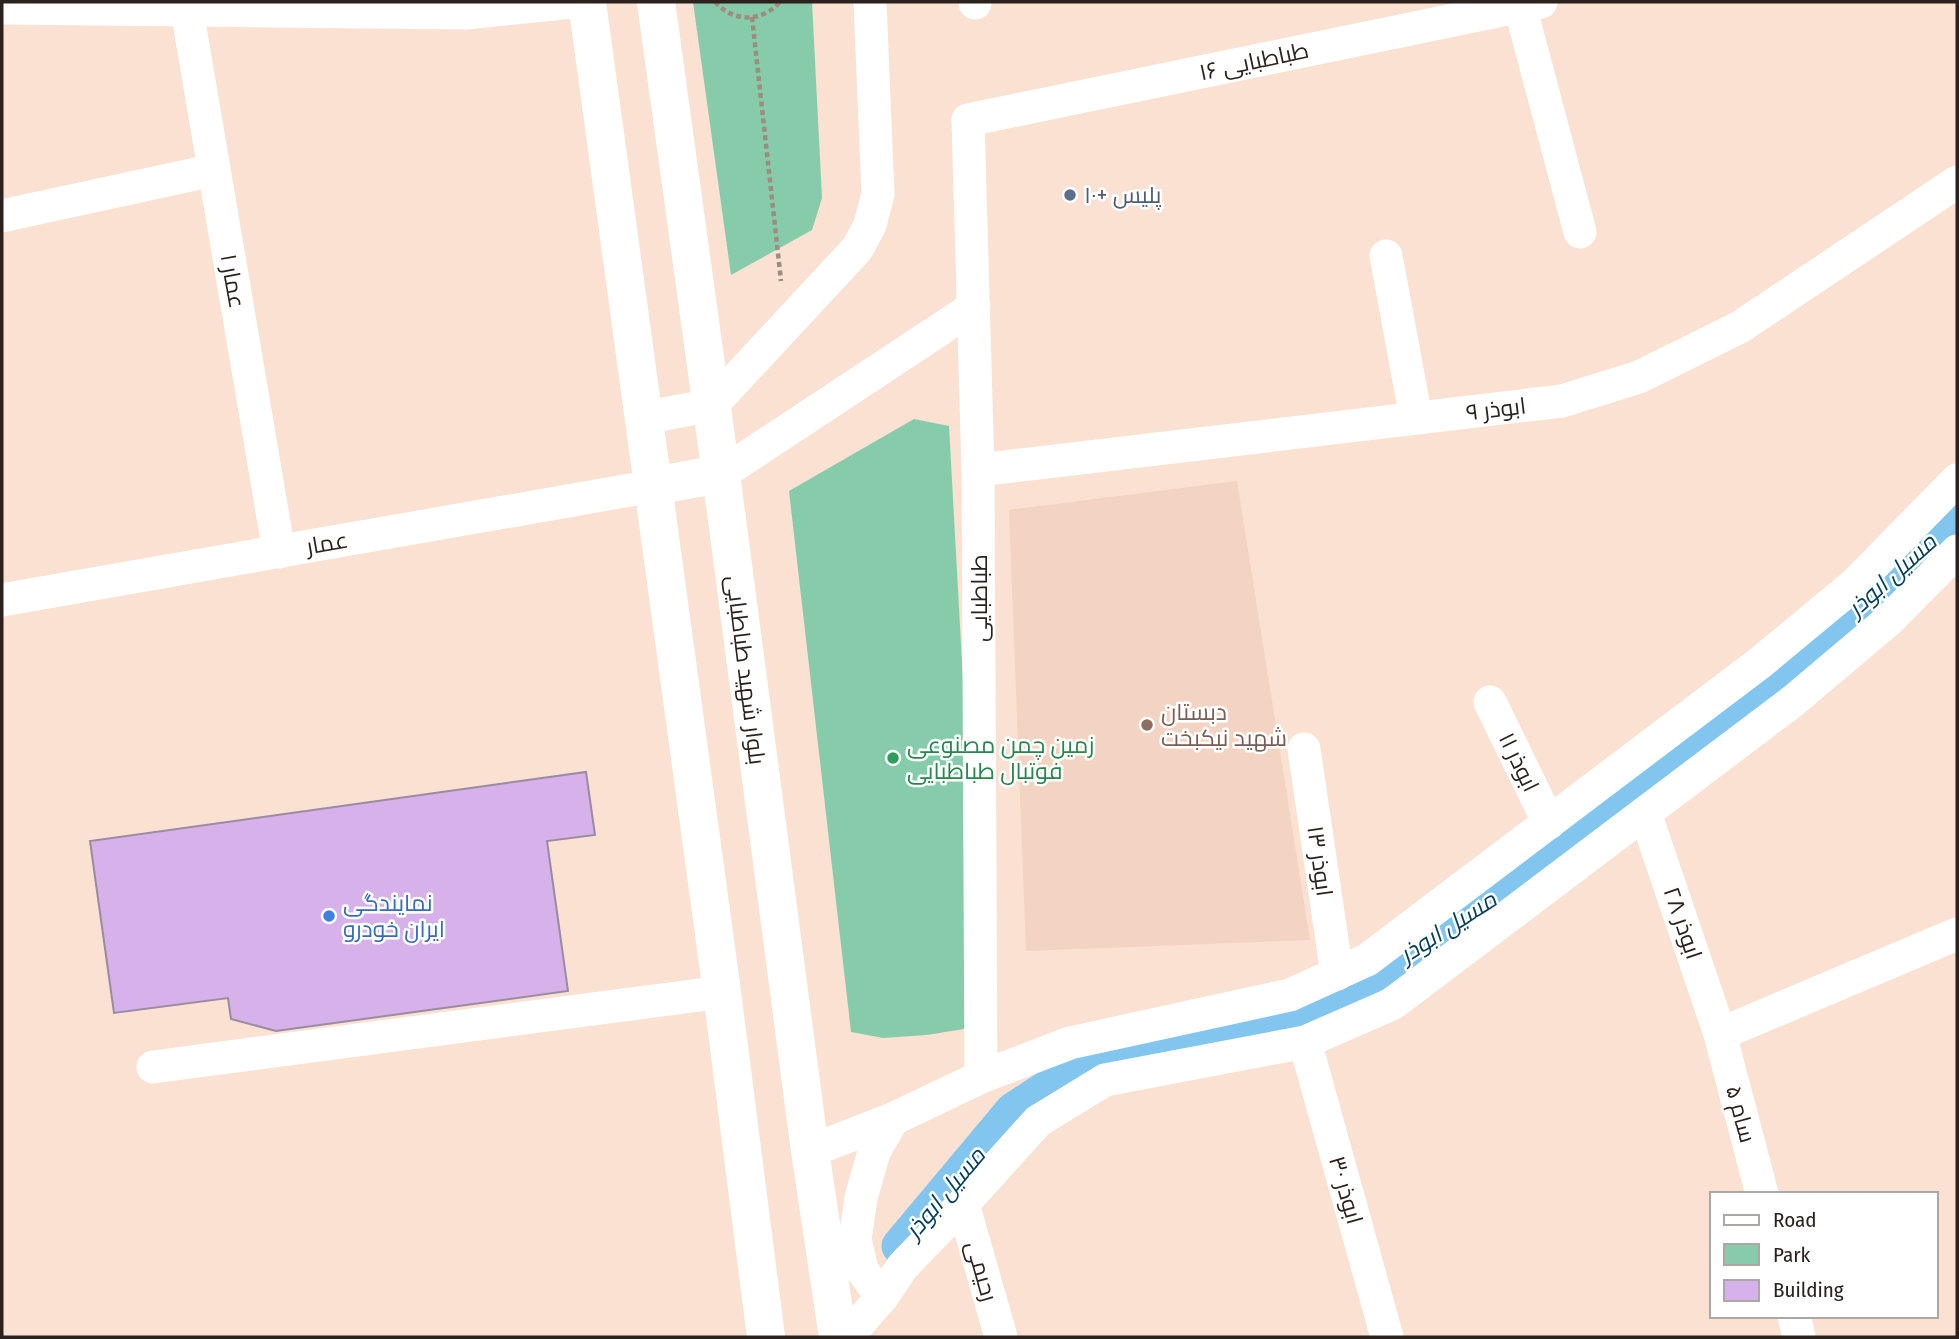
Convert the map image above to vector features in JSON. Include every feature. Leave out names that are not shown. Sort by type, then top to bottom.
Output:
[{"type":"main road","points":[[587,2],[722,992],[766,1337]]},
{"type":"main road","name":"بلوار شهید طباطبایی","points":[[656,2],[810,1151],[838,1337]]},
{"type":"main road","points":[[653,486],[721,474]]},
{"type":"street","points":[[2,8],[466,13],[573,2]]},
{"type":"street","points":[[643,418],[712,405],[857,249],[870,225],[878,194],[870,2]]},
{"type":"street","points":[[1531,4],[1580,232]]},
{"type":"street","name":"طباطبایی ۱۶","points":[[968,120],[1531,4]]},
{"type":"street","name":"عمار ۱","points":[[187,9],[279,552]]},
{"type":"street","name":"طباطبایی","points":[[968,120],[978,470],[981,1077]]},
{"type":"street","points":[[2,216],[214,170]]},
{"type":"street","name":"ابوذر ۹","points":[[978,470],[1562,401],[1639,377],[1741,327],[1957,182]]},
{"type":"street","points":[[1386,256],[1416,418]]},
{"type":"street","points":[[721,474],[974,307]]},
{"type":"street","points":[[810,1151],[893,1119],[981,1077],[1070,1043],[1290,995],[1367,960],[1761,662],[1855,584],[1957,480]]},
{"type":"street","name":"عمار","points":[[2,600],[653,486]]},
{"type":"street","points":[[847,1337],[882,1297],[903,1266],[964,1204],[1038,1121],[1105,1080],[1305,1042],[1392,1004],[1804,692],[1889,620],[1957,551]]},
{"type":"street","name":"ابوذر ۱۱","points":[[1490,702],[1549,823]]},
{"type":"street","name":"ابوذر ۱۳","points":[[1304,749],[1337,974]]},
{"type":"street","name":"ابوذر ۲۸","points":[[1645,813],[1720,1034]]},
{"type":"street","points":[[1720,1034],[1957,934]]},
{"type":"street","points":[[153,1067],[722,992]]},
{"type":"street","name":"سام ۵","points":[[1720,1034],[1761,1192]]},
{"type":"street","name":"ابوذر ۳۰","points":[[1305,1042],[1387,1337]]},
{"type":"street","points":[[882,1297],[862,1270],[855,1239],[860,1198],[874,1152],[893,1119]]},
{"type":"street","name":"رحیمی","points":[[964,1204],[1000,1337]]},
{"type":"street","points":[[1794,1318],[1799,1337]]},
{"type":"path","points":[[715,2],[721,9],[733,15],[752,17],[761,15],[780,2]]},
{"type":"path","points":[[752,17],[786,326]]},
{"type":"shaded area","name":"دبستان شهید نیکبخت","points":[[1237,481],[1310,940],[1026,951],[1009,510]]},
{"type":"green space","points":[[693,2],[812,2],[822,198],[812,230],[731,275]]},
{"type":"green space","name":"زمین چمن مصنوعی فوتبال طباطبایی","points":[[914,419],[949,426],[982,1026],[927,1035],[883,1038],[851,1032],[789,491]]},
{"type":"building","name":"نمایندگی ایران خودرو","points":[[586,772],[595,835],[547,841],[568,991],[276,1031],[231,1019],[228,998],[114,1013],[90,841]]},
{"type":"waterway","name":"مسیل ابوذر","points":[[900,1246],[1013,1111],[1100,1054],[1294,1021],[1475,913],[1688,752],[1924,551],[1957,512]]},
{"type":"place","name":"پلیس +۱۰","points":[[1070,195]]},
{"type":"place","name":"دبستان شهید نیکبخت","points":[[1147,725]]},
{"type":"place","name":"زمین چمن مصنوعی فوتبال طباطبایی","points":[[893,758]]},
{"type":"place","name":"نمایندگی ایران خودرو","points":[[329,916]]}]
